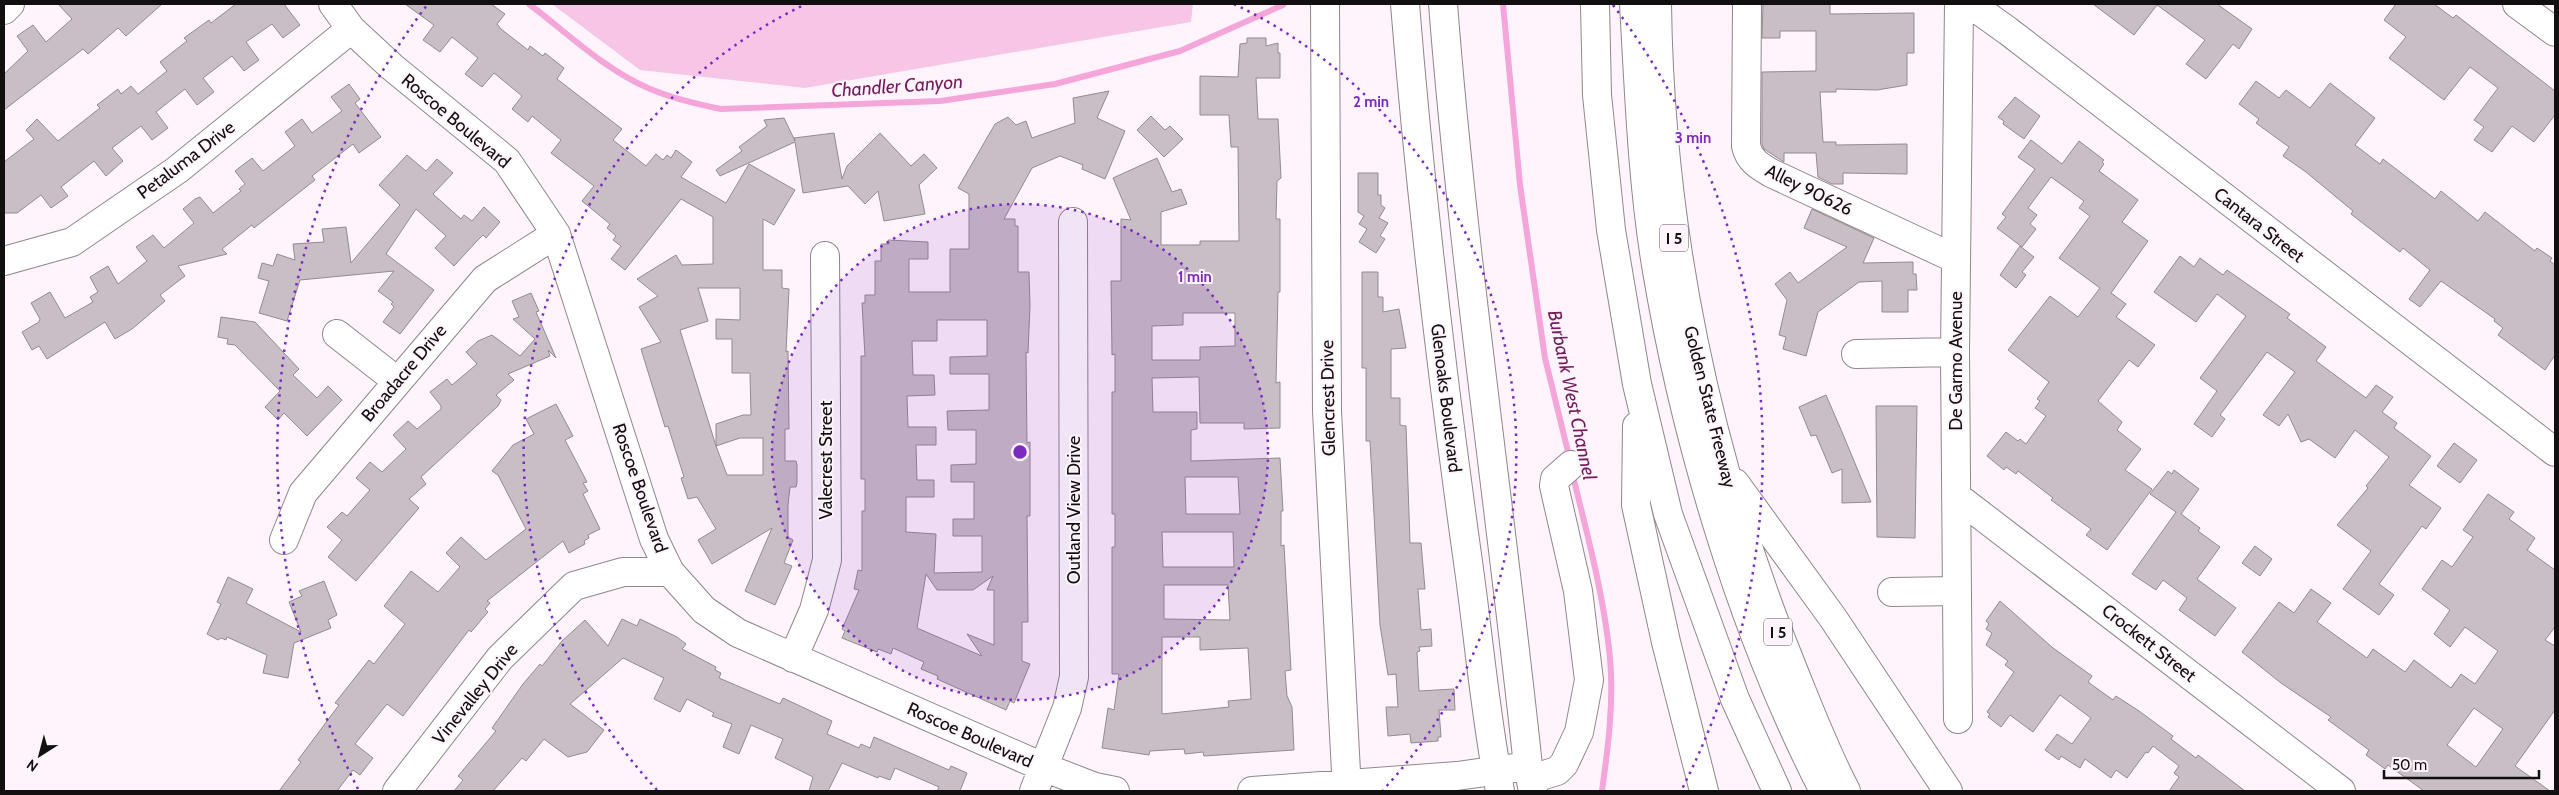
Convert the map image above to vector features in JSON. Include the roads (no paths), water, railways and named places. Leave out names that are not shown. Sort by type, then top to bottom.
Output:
[{"type":"main road","points":[[4,10],[10,4]]},
{"type":"main road","name":"Roscoe Boulevard","points":[[333,4],[351,29],[392,67],[507,160],[556,234],[654,539],[670,572],[704,610],[738,632],[1038,779],[1115,791]]},
{"type":"main road","name":"Glencrest Drive","points":[[1325,4],[1327,410],[1347,787]]},
{"type":"main road","name":"Glenoaks Boulevard","points":[[1405,4],[1417,153],[1440,356],[1498,781]]},
{"type":"main road","name":"Glenoaks Boulevard","points":[[1443,4],[1454,149],[1477,351],[1510,593],[1531,779]]},
{"type":"main road","points":[[1595,4],[1597,95],[1610,220],[1637,384],[1668,514],[1735,699],[1777,791]]},
{"type":"main road","points":[[1619,4],[1621,78],[1629,182],[1662,372],[1692,486],[1730,605],[1773,721],[1806,791]]},
{"type":"main road","points":[[1634,4],[1642,136],[1656,265],[1679,379],[1707,486],[1732,569],[1782,701],[1824,791]]},
{"type":"main road","name":"Golden State Freeway","points":[[1657,4],[1662,124],[1675,247],[1695,356],[1724,468],[1771,616],[1829,759],[1846,791]]},
{"type":"main road","name":"Alley 90626","points":[[1747,4],[1746,146],[1748,155],[1757,164],[1771,173],[1956,259]]},
{"type":"main road","points":[[2517,4],[2555,32]]},
{"type":"main road","name":"De Garmo Avenue","points":[[1958,719],[1955,352],[1959,5]]},
{"type":"main road","name":"Cantara Street","points":[[1959,5],[1980,11],[2008,31],[2555,452]]},
{"type":"main road","name":"Petaluma Drive","points":[[4,261],[72,242],[177,170],[351,29]]},
{"type":"main road","name":"Outland View Drive","points":[[1038,779],[1067,708],[1074,677],[1073,222]]},
{"type":"main road","name":"Broadacre Drive","points":[[284,540],[303,493],[485,279],[556,234]]},
{"type":"main road","name":"Valecrest Street","points":[[793,658],[814,610],[827,560],[825,256]]},
{"type":"main road","points":[[337,334],[397,381]]},
{"type":"main road","points":[[1856,354],[1955,352]]},
{"type":"main road","points":[[1637,384],[1636,505],[1666,642],[1704,791]]},
{"type":"main road","points":[[1252,791],[1347,787],[1457,776],[1498,781],[1531,779],[1557,771],[1564,764],[1579,732],[1589,680],[1578,592],[1554,486],[1555,479],[1571,465]]},
{"type":"main road","points":[[1724,468],[1833,618],[1948,791]]},
{"type":"main road","name":"Crockett Street","points":[[1956,496],[2341,791]]},
{"type":"main road","name":"Vinevalley Drive","points":[[397,791],[500,658],[574,586],[623,572],[670,572]]},
{"type":"main road","points":[[1892,592],[1957,591]]},
{"type":"waterway","name":"Chandler Canyon","points":[[529,4],[586,49],[632,80],[675,98],[721,109],[940,101],[1055,84],[1180,51],[1283,5]]},
{"type":"waterway","name":"Burbank West Channel","points":[[1503,4],[1520,185],[1545,358],[1570,460]]},
{"type":"waterway","name":"Burbank West Channel","points":[[1572,472],[1599,588],[1610,658],[1611,708],[1602,791]]}]
